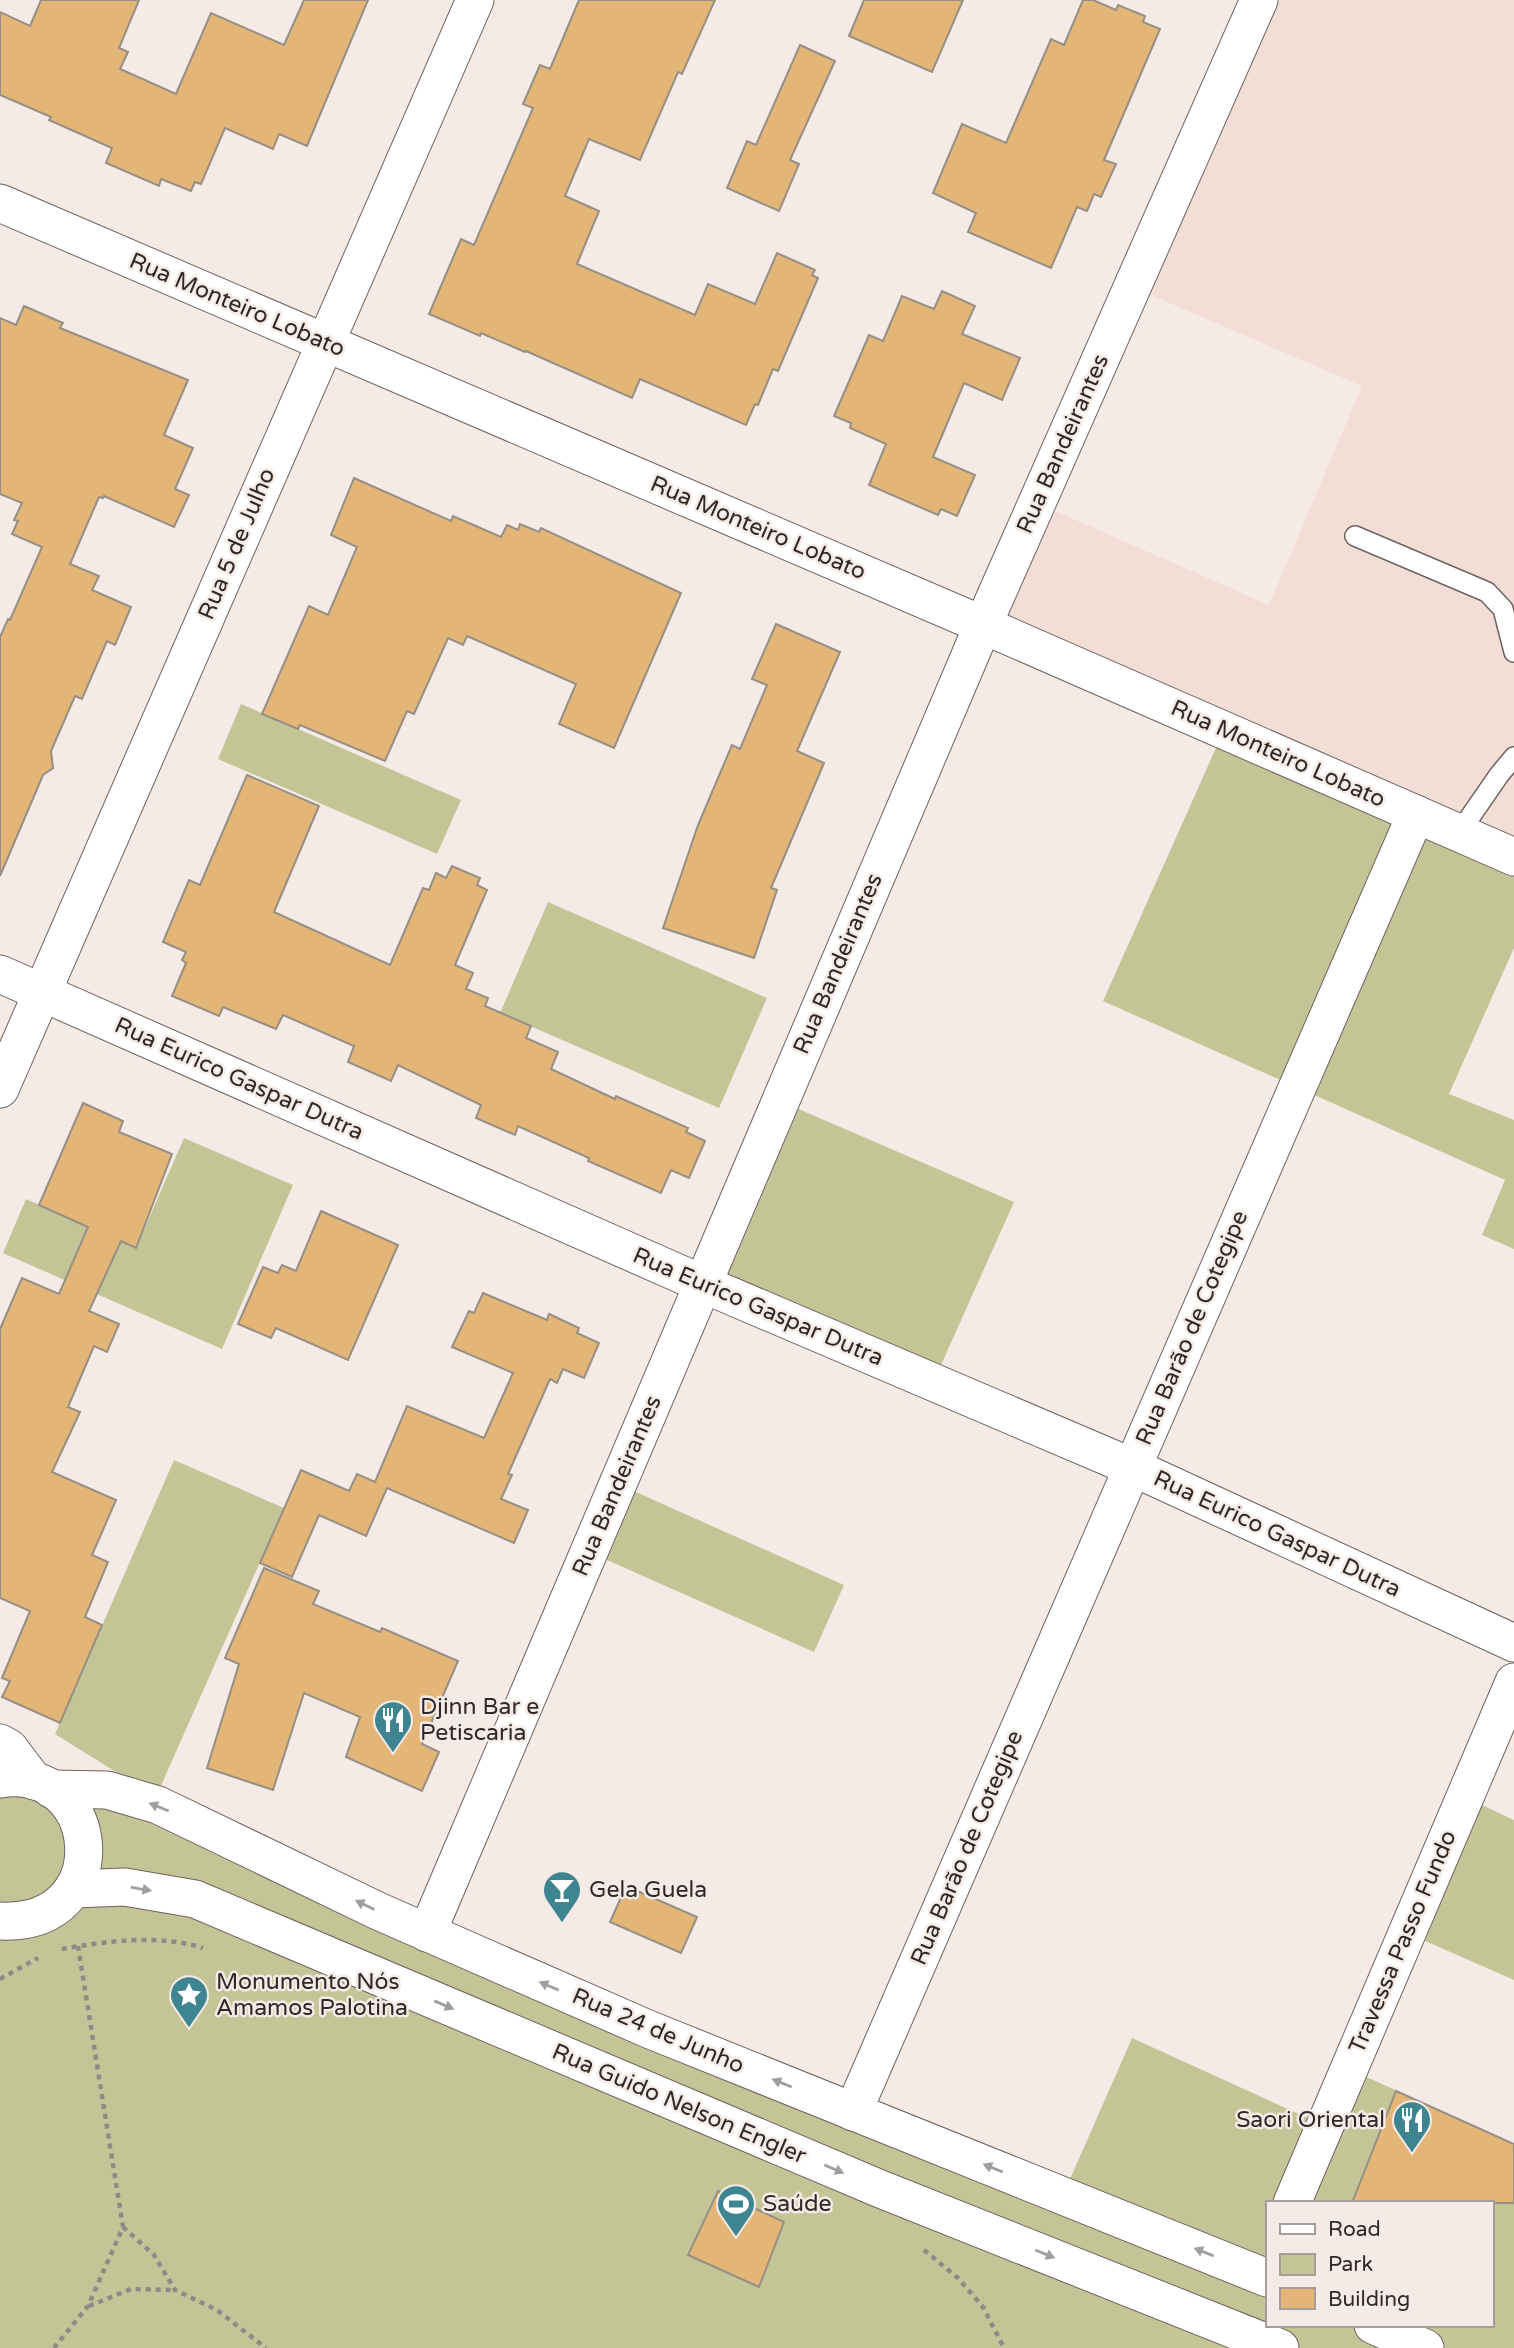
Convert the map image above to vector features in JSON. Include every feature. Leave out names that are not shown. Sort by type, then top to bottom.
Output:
[{"type":"street","name":"Rua 5 de Julho","points":[[0,1089],[475,0]]},
{"type":"street","name":"Rua Bandeirantes","points":[[427,1933],[983,625],[1259,0]]},
{"type":"street","name":"Rua Monteiro Lobato","points":[[0,204],[983,625],[1514,857]]},
{"type":"street","name":"Rua Barão de Cotegipe","points":[[853,2112],[1416,814]]},
{"type":"street","name":"Rua Eurico Gaspar Dutra","points":[[0,974],[703,1284],[1132,1467],[1514,1643]]},
{"type":"street","name":"Travessa Passo Fundo","points":[[1293,2201],[1514,1682]]},
{"type":"street","points":[[0,1743],[9,1748],[28,1783],[66,1801],[77,1816],[85,1853],[82,1872],[73,1889],[59,1905],[41,1916],[20,1922],[0,1921]]},
{"type":"street","name":"Rua 24 de Junho","points":[[28,1783],[107,1790],[158,1805],[427,1933],[648,2029],[853,2112],[1265,2271]]},
{"type":"street","name":"Rua Guido Nelson Engler","points":[[73,1889],[124,1887],[195,1899],[878,2188],[1280,2348]]},
{"type":"street","points":[[1378,2327],[1425,2348]]},
{"type":"lane","points":[[1355,536],[1488,592],[1503,610],[1514,652]]},
{"type":"lane","points":[[1458,833],[1514,757]]},
{"type":"path","points":[[55,1950],[133,1940],[188,1943],[209,1950]]},
{"type":"path","points":[[54,2348],[88,2306],[123,2227],[78,1946]]},
{"type":"path","points":[[0,1979],[43,1955]]},
{"type":"path","points":[[123,2227],[154,2255],[175,2290]]},
{"type":"path","points":[[923,2249],[958,2278],[983,2307],[1004,2348]]},
{"type":"path","points":[[88,2306],[131,2289],[175,2290],[217,2310],[266,2348]]},
{"type":"shaded area","points":[[1259,0],[1514,0],[1514,857],[983,625],[1037,503],[1269,605],[1362,386],[1132,287]]},
{"type":"green space","points":[[241,704],[461,800],[437,854],[218,759]]},
{"type":"green space","points":[[1224,730],[1514,857],[1514,948],[1449,1094],[1514,1120],[1514,1249],[1482,1235],[1505,1180],[1103,1001]]},
{"type":"green space","points":[[548,902],[767,998],[719,1108],[500,1013]]},
{"type":"green space","points":[[780,1101],[1014,1202],[933,1383],[703,1284]]},
{"type":"green space","points":[[184,1138],[293,1185],[222,1349],[3,1253],[26,1199],[136,1248]]},
{"type":"green space","points":[[174,1460],[284,1508],[156,1797],[55,1734]]},
{"type":"green space","points":[[618,1484],[844,1585],[814,1652],[589,1552]]},
{"type":"green space","points":[[14,1781],[145,1818],[1063,2195],[1132,2038],[1325,2126],[1349,2069],[1514,2144],[1514,2348],[0,2348],[0,1783]]},
{"type":"green space","points":[[1465,1797],[1514,1820],[1514,1980],[1407,1933]]},
{"type":"building","points":[[41,0],[139,0],[119,48],[128,52],[120,69],[176,94],[211,13],[284,45],[304,0],[368,0],[307,146],[279,134],[273,149],[225,128],[201,184],[195,182],[191,191],[161,179],[159,186],[106,163],[112,148],[0,95],[0,12],[30,26]]},
{"type":"building","points":[[579,0],[715,0],[682,74],[678,72],[640,160],[589,139],[565,196],[599,211],[577,264],[695,315],[708,284],[755,304],[777,253],[815,270],[812,275],[818,278],[778,371],[773,369],[758,405],[755,404],[746,425],[640,379],[632,398],[526,351],[481,333],[480,336],[429,314],[461,239],[474,245],[533,108],[523,104],[540,65],[550,69]]},
{"type":"building","points":[[864,0],[963,0],[932,72],[849,36]]},
{"type":"building","points":[[1083,0],[1093,0],[1116,10],[1118,5],[1145,16],[1143,22],[1160,29],[1104,160],[1116,164],[1101,197],[1094,194],[1087,211],[1077,207],[1051,268],[968,232],[976,213],[933,193],[962,124],[1006,143],[1051,39],[1064,45]]},
{"type":"building","points":[[800,45],[835,61],[790,160],[799,164],[779,211],[727,188],[747,141],[756,145]]},
{"type":"building","points":[[942,291],[975,306],[962,334],[1020,358],[1002,400],[964,383],[933,457],[975,475],[957,516],[941,509],[938,515],[869,485],[886,444],[850,428],[851,423],[834,416],[869,335],[883,341],[902,296],[934,309]]},
{"type":"building","points":[[24,306],[63,323],[60,328],[188,380],[164,435],[193,448],[175,489],[189,495],[174,527],[104,496],[99,497],[70,564],[99,576],[92,590],[131,607],[115,645],[107,641],[82,699],[75,696],[51,751],[53,768],[43,775],[0,876],[0,637],[42,547],[12,534],[18,521],[14,520],[22,503],[0,494],[0,318],[16,325]]},
{"type":"building","points":[[354,478],[451,521],[453,516],[501,537],[507,525],[518,530],[520,524],[539,532],[541,528],[681,593],[614,748],[559,724],[576,684],[467,636],[463,645],[448,638],[414,714],[407,711],[385,761],[300,725],[298,729],[262,714],[309,606],[328,615],[357,547],[331,535]]},
{"type":"building","points":[[776,624],[840,652],[797,751],[824,763],[771,888],[777,890],[754,958],[663,928],[698,825],[732,745],[740,749],[767,685],[752,679]]},
{"type":"building","points":[[247,775],[319,806],[274,912],[390,965],[423,888],[429,890],[436,873],[446,878],[452,866],[480,878],[477,885],[487,890],[455,965],[473,973],[466,989],[488,998],[485,1006],[531,1026],[526,1038],[558,1052],[551,1069],[615,1099],[616,1096],[688,1128],[686,1132],[705,1141],[689,1178],[671,1170],[661,1193],[518,1126],[515,1135],[476,1118],[481,1105],[398,1065],[391,1081],[348,1062],[354,1046],[283,1015],[276,1029],[223,1007],[219,1016],[172,996],[186,963],[182,960],[186,952],[163,942],[189,880],[200,885]]},
{"type":"building","points":[[83,1103],[123,1121],[119,1132],[172,1154],[136,1248],[121,1241],[89,1311],[119,1324],[107,1352],[94,1346],[68,1407],[80,1412],[52,1472],[116,1500],[92,1555],[108,1562],[85,1617],[102,1625],[60,1723],[2,1697],[10,1681],[2,1678],[30,1611],[0,1598],[0,1329],[22,1278],[59,1294],[88,1227],[39,1205]]},
{"type":"building","points":[[321,1211],[398,1245],[348,1360],[276,1328],[271,1338],[238,1324],[263,1267],[278,1273],[282,1265],[296,1271]]},
{"type":"building","points":[[483,1293],[547,1320],[549,1314],[579,1328],[577,1333],[599,1343],[584,1378],[563,1369],[557,1383],[550,1379],[508,1474],[512,1475],[501,1499],[528,1510],[514,1543],[387,1488],[366,1536],[319,1515],[292,1577],[260,1563],[301,1470],[349,1491],[357,1474],[375,1482],[407,1406],[484,1438],[513,1373],[452,1347],[469,1311],[474,1313]]},
{"type":"building","points":[[264,1568],[319,1591],[313,1604],[380,1632],[382,1628],[458,1661],[422,1744],[439,1752],[422,1791],[346,1757],[360,1717],[304,1693],[273,1790],[207,1768],[239,1664],[225,1658]]},
{"type":"building","points":[[626,1886],[697,1917],[681,1953],[610,1922]]},
{"type":"building","points":[[1396,2091],[1514,2144],[1514,2203],[1353,2201]]},
{"type":"building","name":"Saúde","points":[[718,2191],[784,2222],[759,2287],[688,2255]]},
{"type":"place","name":"Djinn Bar e Petiscaria","points":[[393,1754]]},
{"type":"place","name":"Gela Guela","points":[[562,1924]]},
{"type":"place","name":"Monumento Nós Amamos Palotina","points":[[189,2029]]},
{"type":"place","name":"Saori Oriental","points":[[1412,2154]]},
{"type":"place","name":"Saúde","points":[[736,2238]]}]
